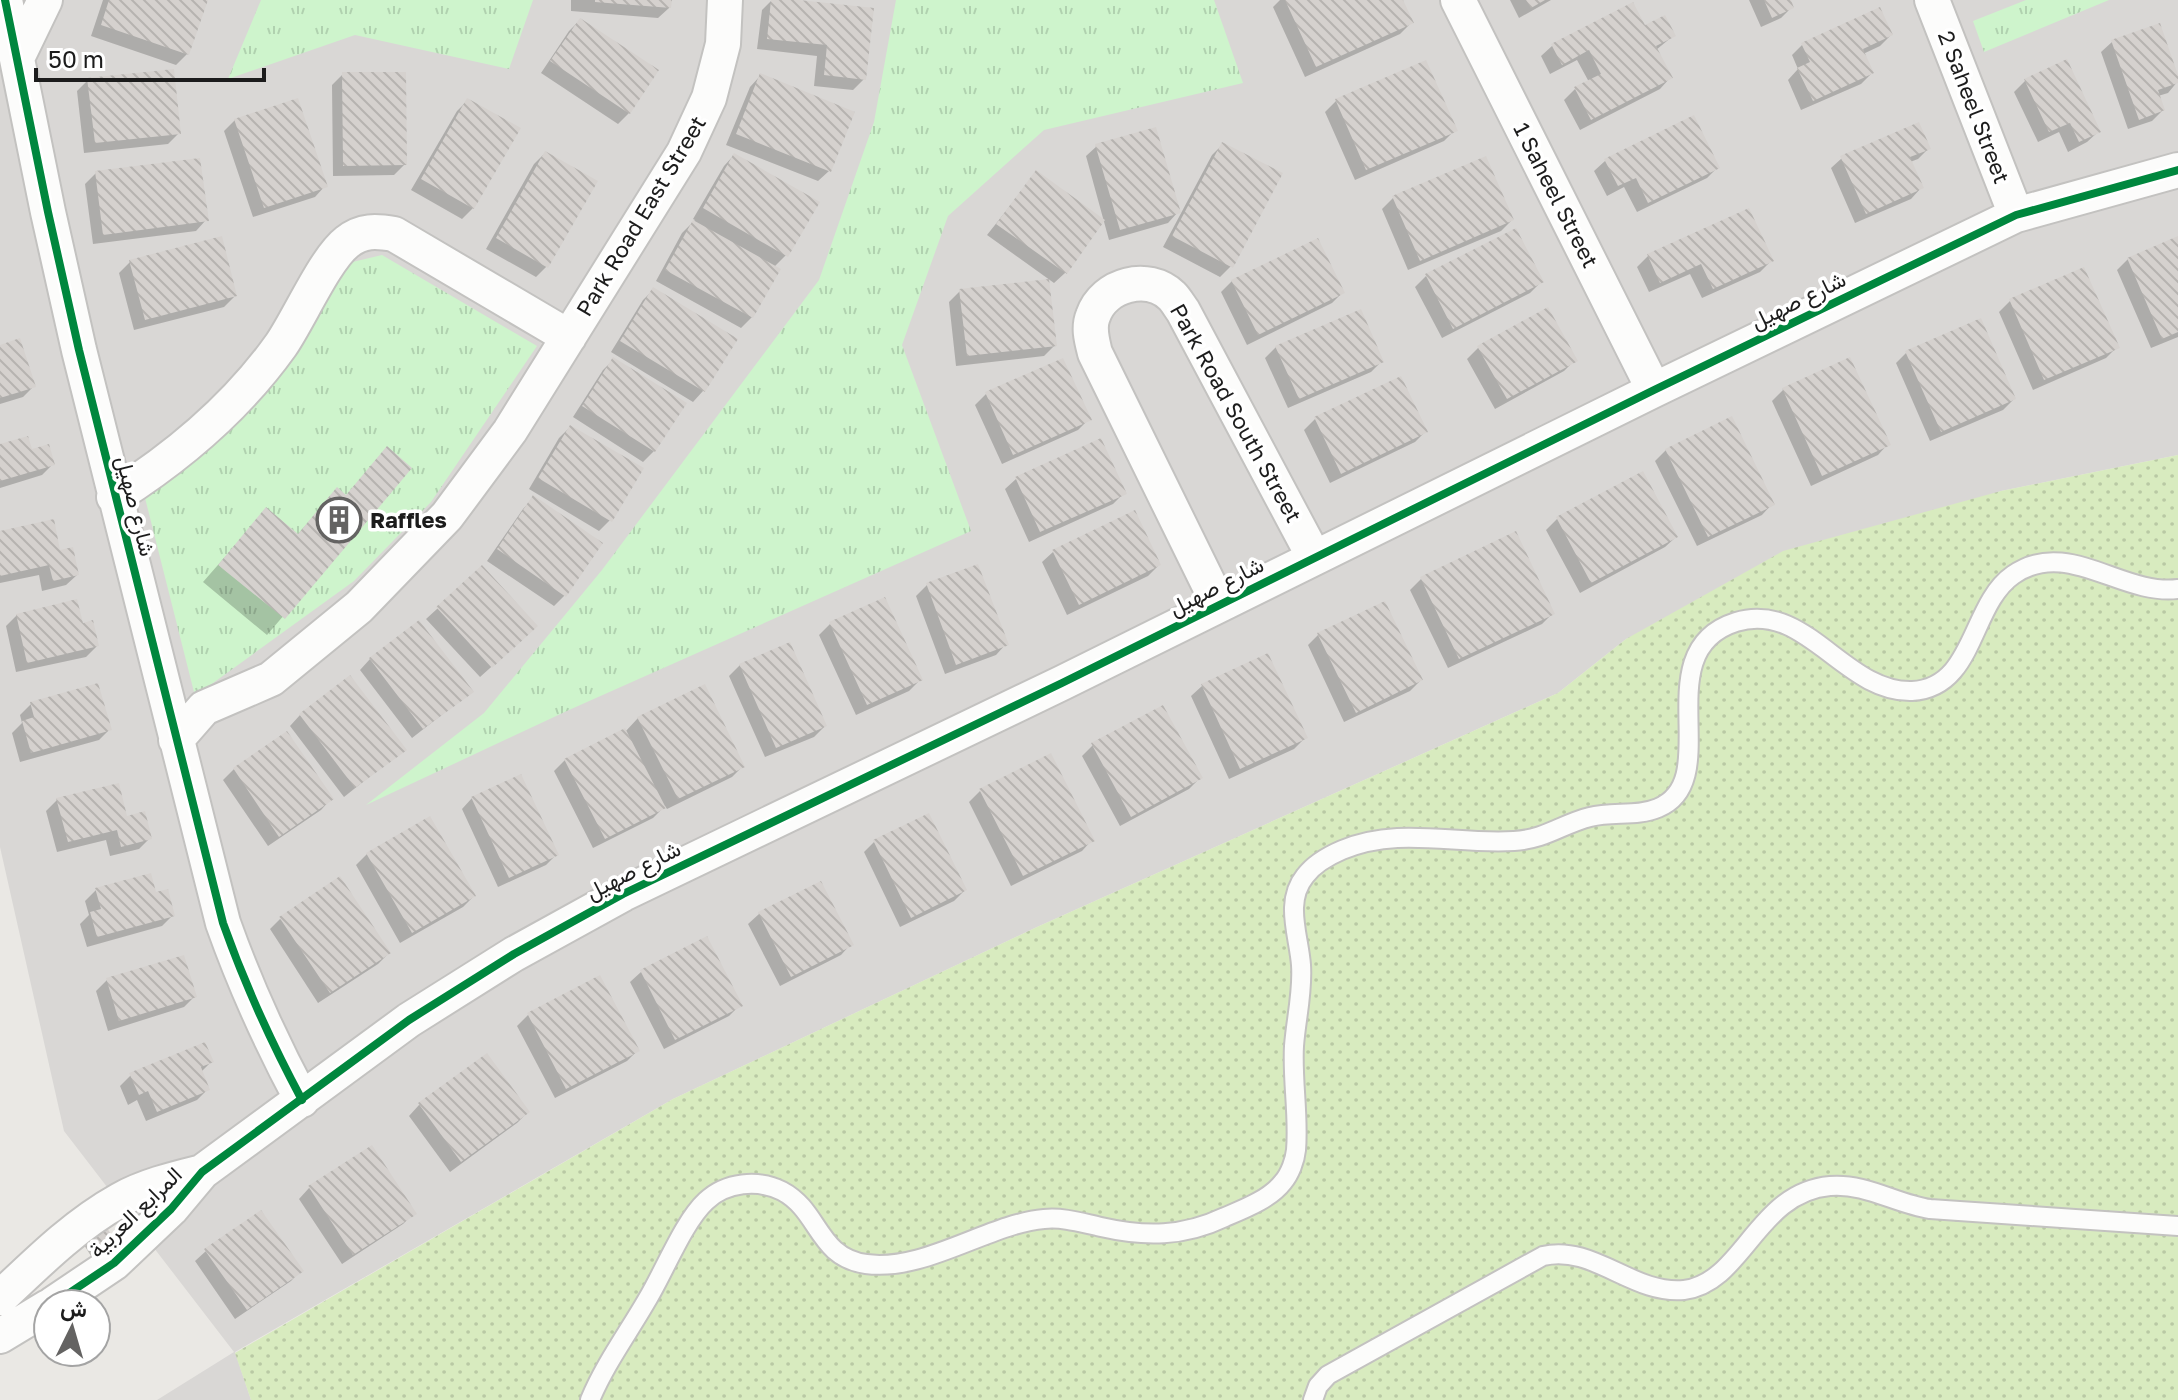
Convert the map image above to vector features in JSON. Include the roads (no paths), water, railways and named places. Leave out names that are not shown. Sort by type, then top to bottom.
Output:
[{"type":"street","name":"شارع صهيل","points":[[5,0],[48,212],[114,497],[223,923],[245,984],[302,1100]]},
{"type":"street","points":[[17,58],[45,0]]},
{"type":"street","name":"Park Road East Street","points":[[176,740],[204,708],[271,679],[370,596],[447,516],[510,431],[677,164],[709,98],[723,44],[725,0]]},
{"type":"street","name":"1 Saheel Street","points":[[1458,0],[1654,390]]},
{"type":"street","name":"2 Saheel Street","points":[[1932,0],[2016,215]]},
{"type":"street","name":"شارع صهيل","points":[[202,1172],[409,1020],[514,954],[623,894],[1062,683],[2016,215],[2178,170]]},
{"type":"street","name":"Park Road East Street","points":[[114,497],[178,454],[255,380],[283,342],[345,243],[360,234],[376,231],[394,234],[569,337]]},
{"type":"street","name":"Park Road South Street","points":[[1219,605],[1095,353],[1090,335],[1093,316],[1103,299],[1118,288],[1136,284],[1155,286],[1172,296],[1183,311],[1314,557]]},
{"type":"street","name":"المرابع العربية","points":[[77,1288],[114,1263],[162,1197],[202,1172]]},
{"type":"street","name":"المرابع العربية","points":[[0,1298],[91,1218],[122,1199],[162,1197]]},
{"type":"street","points":[[50,1253],[61,1273],[60,1288]]},
{"type":"street","name":"المرابع العربية","points":[[0,1336],[32,1316]]},
{"type":"lane","points":[[590,1400],[601,1374],[694,1216],[707,1200],[724,1189],[743,1184],[763,1185],[783,1191],[799,1204],[831,1248],[844,1258],[880,1265],[921,1257],[1041,1219],[1067,1220],[1128,1233],[1174,1234],[1220,1220],[1272,1193],[1284,1182],[1296,1150],[1294,1048],[1301,980],[1293,906],[1297,888],[1306,873],[1337,852],[1373,840],[1420,836],[1498,842],[1530,839],[1545,836],[1592,816],[1651,811],[1667,805],[1679,794],[1686,776],[1688,683],[1692,665],[1709,637],[1725,627],[1742,620],[1779,621],[1799,630],[1840,661],[1872,680],[1902,691],[1922,690],[1941,682],[1956,669],[2002,583],[2037,562],[2086,567],[2140,588],[2161,591],[2178,589]]},
{"type":"lane","points":[[1313,1400],[1318,1386],[1328,1375],[1543,1256],[1571,1254],[1640,1282],[1684,1290],[1712,1278],[1769,1216],[1792,1197],[1827,1186],[1864,1188],[1897,1202],[1930,1209],[2178,1226]]},
{"type":"place","name":"Raffles","points":[[339,520]]}]
